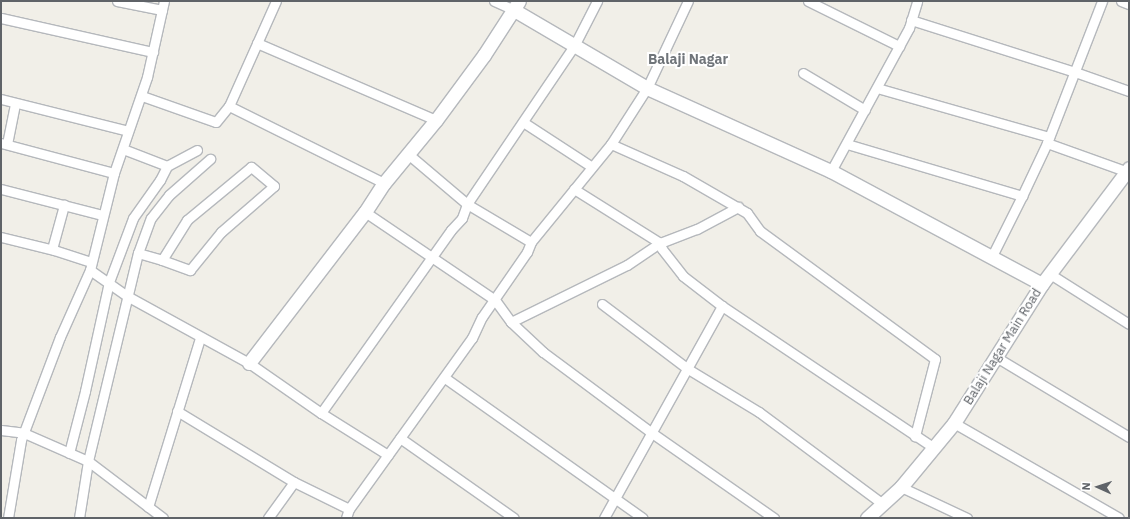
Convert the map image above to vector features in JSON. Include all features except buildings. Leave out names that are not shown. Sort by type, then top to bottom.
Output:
[{"type":"street","points":[[6,513],[21,440],[60,337],[90,266],[114,173],[142,96],[163,5],[117,1]]},
{"type":"street","points":[[142,96],[216,122],[229,106],[276,1]]},
{"type":"street","points":[[494,1],[516,6],[574,46],[648,88],[831,171],[990,258],[1021,271],[1046,279],[1129,324]]},
{"type":"street","points":[[321,413],[451,230],[462,218],[467,204],[574,46],[597,1]]},
{"type":"street","points":[[177,411],[349,515],[388,455],[445,378],[472,338],[482,317],[527,252],[531,242],[611,144],[648,88],[688,1]]},
{"type":"street","points":[[808,1],[899,46]]},
{"type":"street","points":[[831,171],[899,46],[911,20],[917,1]]},
{"type":"street","points":[[990,258],[1022,196],[1048,140],[1102,1]]},
{"type":"street","points":[[1121,1],[1129,4]]},
{"type":"street","points":[[249,363],[365,212],[384,183],[436,120],[484,55],[516,6]]},
{"type":"street","points":[[1,18],[153,52]]},
{"type":"street","points":[[911,20],[1129,91]]},
{"type":"street","points":[[257,43],[436,120]]},
{"type":"street","points":[[803,73],[865,110]]},
{"type":"street","points":[[877,88],[1048,140],[1127,169]]},
{"type":"street","points":[[1,99],[15,104],[128,131]]},
{"type":"street","points":[[15,104],[4,143],[114,173]]},
{"type":"street","points":[[229,106],[384,183]]},
{"type":"street","points":[[523,122],[592,167]]},
{"type":"street","points":[[611,144],[683,176],[738,207],[747,213],[760,231],[935,359],[915,436]]},
{"type":"street","points":[[847,144],[1022,196]]},
{"type":"street","points":[[123,149],[166,166]]},
{"type":"street","points":[[69,453],[85,391],[109,282],[133,218],[158,182],[166,166],[197,150]]},
{"type":"street","points":[[408,154],[467,204],[531,242]]},
{"type":"street","points":[[79,518],[88,461],[138,253],[151,218],[169,195],[210,159]]},
{"type":"street","points":[[138,253],[190,270],[221,232],[274,186],[251,167],[187,220],[162,260]]},
{"type":"street","name":"Balaji Nagar Main Road","points":[[867,518],[901,487],[954,424],[1046,279],[1127,169]]},
{"type":"street","points":[[1,189],[102,215]]},
{"type":"street","points":[[574,189],[660,243],[662,249],[683,276],[722,306],[934,448]]},
{"type":"street","points":[[52,250],[64,205]]},
{"type":"street","points":[[511,322],[627,265],[660,243],[697,229],[738,207]]},
{"type":"street","points":[[365,212],[495,300],[511,322],[543,352],[652,433],[774,518]]},
{"type":"street","points":[[1,237],[52,250],[90,266],[127,296],[164,315],[200,338],[249,363],[321,413],[388,455]]},
{"type":"street","points":[[602,304],[688,369],[759,412],[883,504]]},
{"type":"street","points":[[604,518],[722,306]]},
{"type":"street","points":[[148,507],[200,338]]},
{"type":"street","points":[[996,357],[1129,437]]},
{"type":"street","points":[[445,378],[643,518]]},
{"type":"street","points":[[954,424],[1119,518]]},
{"type":"street","points":[[1,430],[24,433],[88,461],[163,518]]},
{"type":"street","points":[[400,438],[514,518]]},
{"type":"street","points":[[268,518],[294,482]]},
{"type":"street","points":[[901,487],[967,518]]},
{"type":"district","name":"Balaji Nagar","points":[[688,59]]}]
